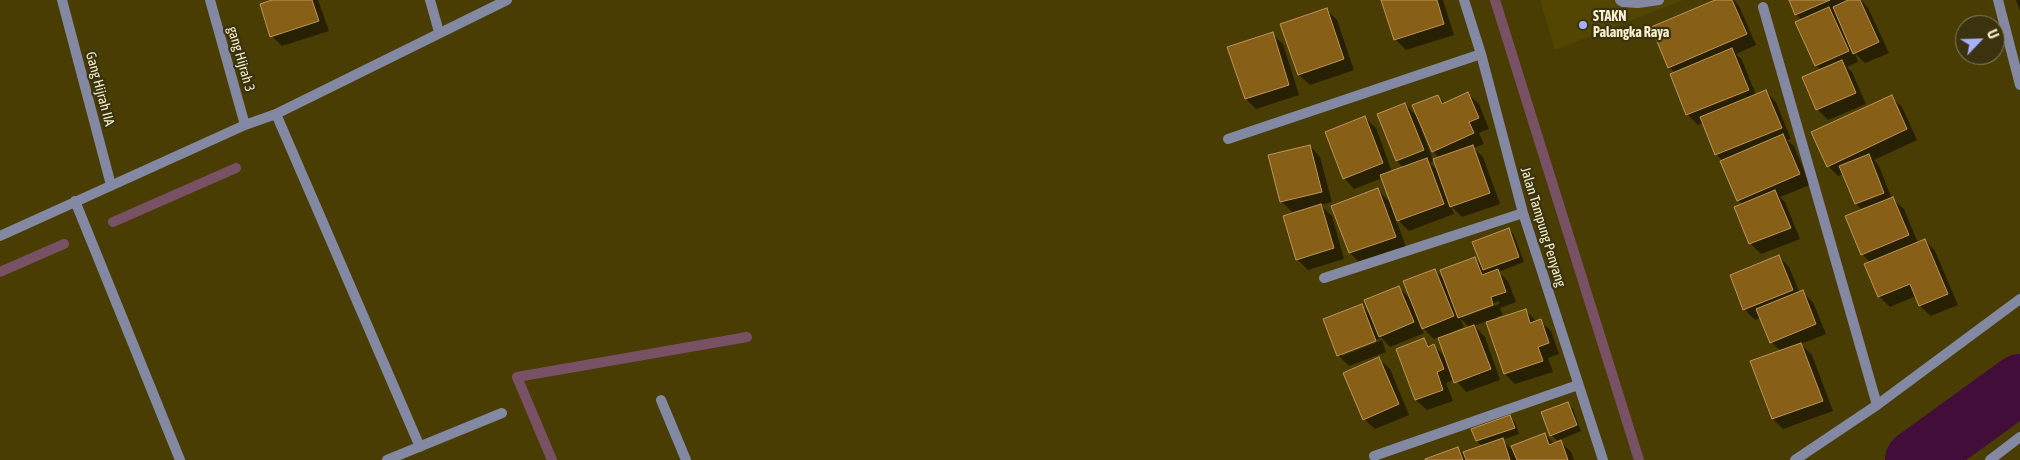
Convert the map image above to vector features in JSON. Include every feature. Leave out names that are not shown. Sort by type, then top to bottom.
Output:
[{"type":"street","name":"Gang Hijrah IIA","points":[[62,0],[111,185]]},
{"type":"street","name":"gang Hijrah 3","points":[[210,0],[245,125]]},
{"type":"street","points":[[430,0],[440,32]]},
{"type":"street","points":[[0,236],[245,125],[276,114],[507,0]]},
{"type":"street","name":"Jalan Tampung Penyang","points":[[1464,0],[1481,54],[1523,213],[1603,460]]},
{"type":"street","points":[[1620,0],[1638,3],[1659,0]]},
{"type":"street","points":[[1998,0],[2020,85]]},
{"type":"street","points":[[1763,7],[1876,405]]},
{"type":"street","points":[[1228,139],[1481,54]]},
{"type":"street","points":[[276,114],[420,446]]},
{"type":"street","points":[[76,202],[180,460]]},
{"type":"street","points":[[1324,278],[1523,213]]},
{"type":"street","points":[[1795,460],[1876,405],[2020,299]]},
{"type":"street","points":[[1374,456],[1578,385]]},
{"type":"street","points":[[661,400],[686,460]]},
{"type":"street","points":[[387,460],[502,413]]},
{"type":"street","points":[[1990,460],[2020,437]]},
{"type":"shaded area","name":"STAKN Palangka Raya","points":[[1540,0],[1683,0],[1555,50]]},
{"type":"building","points":[[272,0],[312,0],[319,21],[270,37],[260,4]]},
{"type":"building","points":[[1381,0],[1437,0],[1444,24],[1394,40]]},
{"type":"building","points":[[1715,0],[1732,0],[1747,34],[1668,68],[1651,27]]},
{"type":"building","points":[[1789,0],[1830,0],[1795,15]]},
{"type":"building","points":[[1848,0],[1860,0],[1879,42],[1853,54],[1833,7]]},
{"type":"building","points":[[1829,7],[1849,51],[1815,66],[1795,22]]},
{"type":"building","points":[[1327,8],[1344,59],[1298,75],[1280,24]]},
{"type":"building","points":[[1273,32],[1289,85],[1245,99],[1227,47]]},
{"type":"building","points":[[1732,48],[1749,90],[1686,115],[1670,74]]},
{"type":"building","points":[[1842,60],[1856,93],[1816,110],[1802,77]]},
{"type":"building","points":[[1766,90],[1782,128],[1715,155],[1700,117]]},
{"type":"building","points":[[1468,92],[1479,118],[1469,122],[1474,133],[1432,152],[1412,105],[1438,95],[1442,104]]},
{"type":"building","points":[[1892,95],[1907,129],[1827,167],[1811,132]]},
{"type":"building","points":[[1405,103],[1424,150],[1396,161],[1377,114]]},
{"type":"building","points":[[1365,116],[1383,163],[1343,179],[1325,132]]},
{"type":"building","points":[[1783,134],[1800,174],[1737,201],[1720,161]]},
{"type":"building","points":[[1310,145],[1322,192],[1280,202],[1268,155]]},
{"type":"building","points":[[1473,145],[1490,193],[1450,207],[1433,159]]},
{"type":"building","points":[[1869,154],[1884,193],[1855,204],[1839,166]]},
{"type":"building","points":[[1427,158],[1444,204],[1397,221],[1380,175]]},
{"type":"building","points":[[1378,188],[1396,237],[1349,253],[1331,206]]},
{"type":"building","points":[[1775,190],[1791,228],[1749,244],[1734,207]]},
{"type":"building","points":[[1893,197],[1909,235],[1861,255],[1845,216]]},
{"type":"building","points":[[1321,204],[1334,248],[1296,260],[1283,216]]},
{"type":"building","points":[[1509,228],[1519,257],[1483,270],[1472,242]]},
{"type":"building","points":[[1925,239],[1948,294],[1919,306],[1910,284],[1878,297],[1864,264]]},
{"type":"building","points":[[1779,255],[1793,290],[1743,310],[1730,275]]},
{"type":"building","points":[[1475,257],[1482,275],[1498,269],[1506,292],[1491,297],[1493,305],[1458,318],[1440,270]]},
{"type":"building","points":[[1435,269],[1454,316],[1422,329],[1403,281]]},
{"type":"building","points":[[1399,286],[1414,322],[1379,337],[1364,300]]},
{"type":"building","points":[[1803,290],[1816,324],[1770,343],[1756,309]]},
{"type":"building","points":[[1362,304],[1376,341],[1337,356],[1323,319]]},
{"type":"building","points":[[1526,309],[1530,323],[1541,319],[1549,343],[1538,347],[1543,361],[1504,374],[1486,322]]},
{"type":"building","points":[[1474,325],[1491,369],[1454,383],[1438,338]]},
{"type":"building","points":[[1424,338],[1428,347],[1434,344],[1444,369],[1437,372],[1443,390],[1415,400],[1396,349]]},
{"type":"building","points":[[1801,343],[1823,401],[1772,419],[1750,361]]},
{"type":"building","points":[[1379,357],[1399,404],[1363,420],[1343,373]]},
{"type":"building","points":[[1568,402],[1577,425],[1550,436],[1541,412]]},
{"type":"building","points":[[1510,415],[1515,428],[1476,441],[1471,429]]},
{"type":"building","points":[[1545,433],[1549,445],[1561,440],[1568,460],[1517,460],[1511,446]]},
{"type":"building","points":[[1503,438],[1510,460],[1466,460],[1463,452]]},
{"type":"building","points":[[1458,447],[1463,460],[1425,460],[1425,459]]},
{"type":"waterway","points":[[1495,0],[1639,460]]},
{"type":"waterway","points":[[113,222],[236,168]]},
{"type":"waterway","points":[[0,272],[64,244]]},
{"type":"waterway","points":[[552,460],[517,377],[747,337]]},
{"type":"waterway","points":[[1915,460],[2020,384]]},
{"type":"place","name":"STAKN Palangka Raya","points":[[1583,25]]}]
